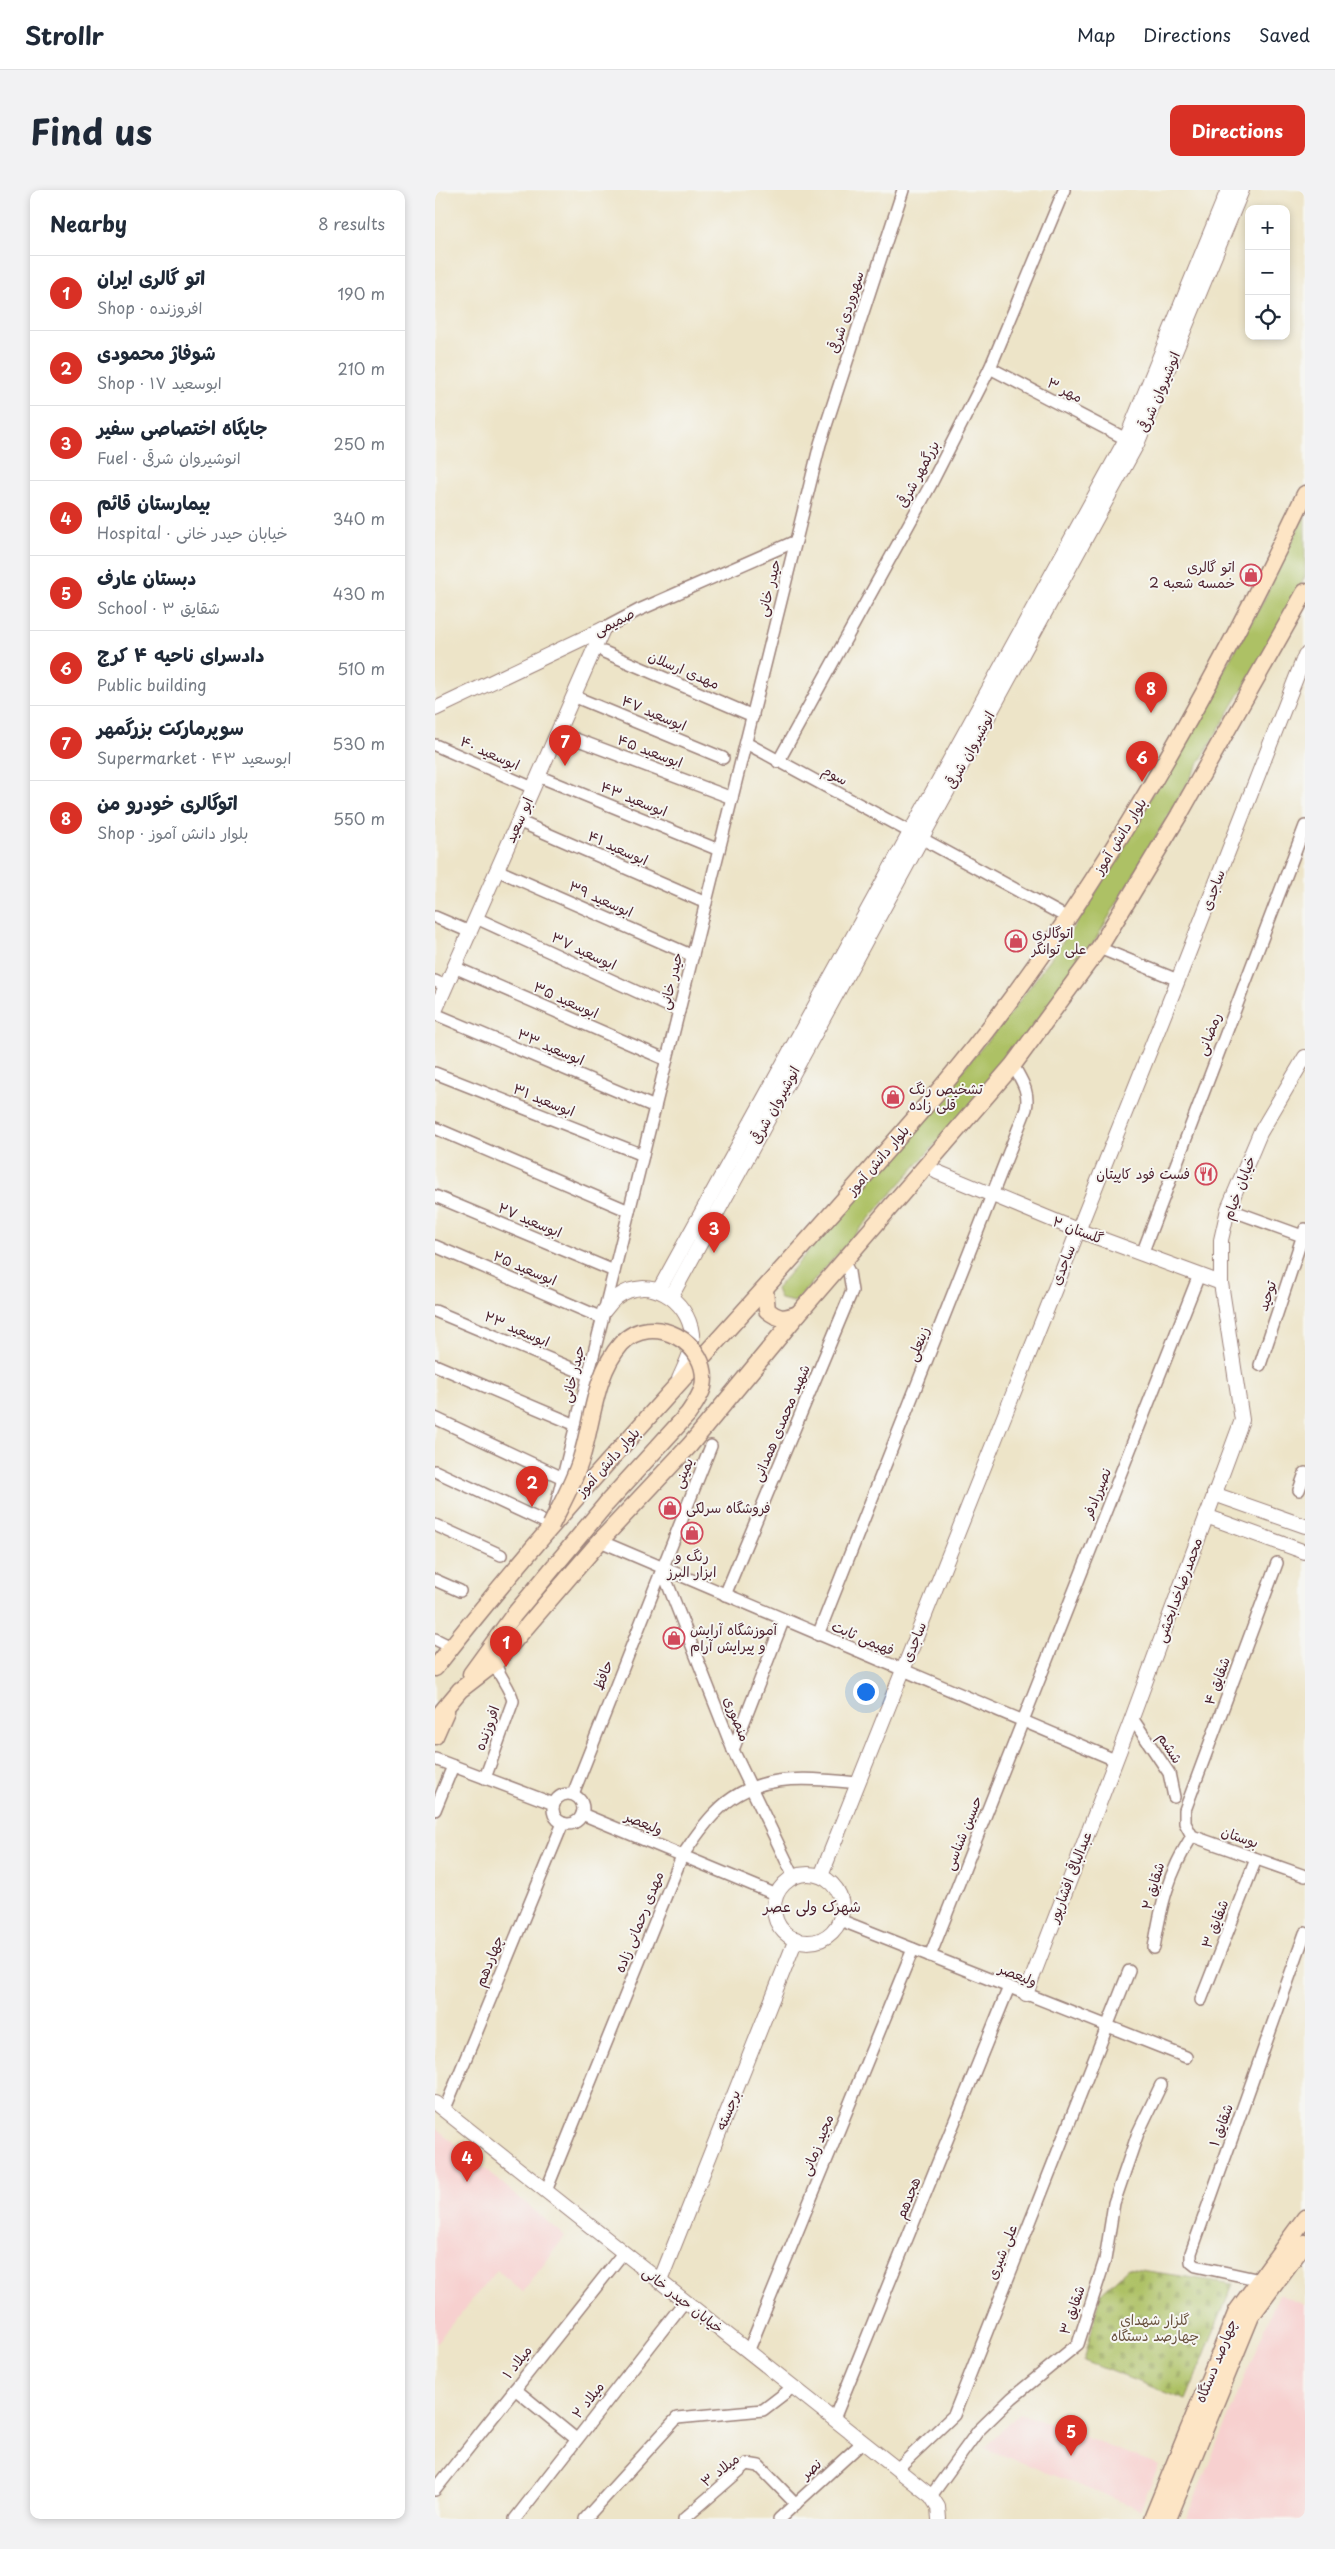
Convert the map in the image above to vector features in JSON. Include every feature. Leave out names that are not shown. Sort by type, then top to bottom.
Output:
[{"type":"main road","name":"بلوار دانش آموز","points":[[435,1668],[551,1525],[677,1384],[765,1290],[924,1108],[993,1024],[1068,918],[1145,796],[1256,597],[1305,494]]},
{"type":"main road","points":[[460,1690],[495,1663],[601,1541],[690,1445],[843,1261],[1013,1065],[1099,948],[1179,815],[1304,599]]},
{"type":"main road","points":[[765,1290],[767,1310],[777,1318],[783,1320],[798,1314]]},
{"type":"main road","points":[[435,1720],[460,1690],[513,1616],[606,1504],[688,1414],[698,1399],[703,1386],[703,1368],[697,1351],[685,1340],[663,1331],[646,1332],[629,1338],[615,1352],[599,1389],[581,1460],[551,1525]]},
{"type":"main road","points":[[435,1736],[449,1704]]},
{"type":"main road","name":"چهارصد دستگاه","points":[[1152,2519],[1259,2280],[1305,2218]]},
{"type":"main road","name":"چهارصد دستگاه","points":[[1168,2519],[1244,2314],[1275,2283],[1305,2243]]},
{"type":"street","name":"سهروردی شرقی","points":[[820,444],[903,190]]},
{"type":"street","name":"بزرگمهر شرقی","points":[[778,762],[931,484],[990,368],[1065,190]]},
{"type":"street","name":"انوشیروان شرقی","points":[[665,1293],[916,835],[1126,439],[1228,190]]},
{"type":"street","name":"انوشیروان شرقی","points":[[916,835],[1137,444],[1242,190]]},
{"type":"street","name":"مهر ۳","points":[[990,368],[1126,439]]},
{"type":"street","name":"حیدر خانی","points":[[551,1525],[820,444]]},
{"type":"street","name":"صمیمی","points":[[435,709],[639,610],[796,541]]},
{"type":"street","name":"ابو سعید","points":[[435,1012],[440,984],[454,967],[603,628]]},
{"type":"street","name":"مهدی ارسلان","points":[[604,652],[753,716]]},
{"type":"street","name":"ساجدی","points":[[821,1876],[1178,980],[1305,655]]},
{"type":"street","name":"ابوسعید ۴۷","points":[[573,696],[723,758]]},
{"type":"street","name":"ابوسعید ۴۵","points":[[557,732],[732,798]]},
{"type":"street","name":"سوم","points":[[746,743],[1068,918]]},
{"type":"street","name":"ابوسعید ۴۰","points":[[435,745],[535,782]]},
{"type":"street","name":"ابوسعید ۴۳","points":[[535,782],[719,850]]},
{"type":"street","name":"ابوسعید ۴۱","points":[[518,821],[706,903]]},
{"type":"street","name":"رمضانی","points":[[1142,1254],[1305,826]]},
{"type":"street","name":"ابوسعید ۳۹","points":[[497,870],[693,956]]},
{"type":"street","points":[[435,917],[470,932]]},
{"type":"street","name":"ابوسعید ۳۷","points":[[476,918],[679,1011]]},
{"type":"street","points":[[1099,948],[1178,980]]},
{"type":"street","name":"ابوسعید ۳۵","points":[[454,967],[667,1060]]},
{"type":"street","name":"ابوسعید ۳۳","points":[[435,1012],[655,1107]]},
{"type":"street","name":"خیابان خیام","points":[[1242,1420],[1221,1283],[1221,1240],[1228,1209],[1260,1133],[1305,1057]]},
{"type":"street","name":"زینعلی","points":[[818,1635],[1026,1109],[1028,1098],[1026,1088],[1013,1065]]},
{"type":"street","name":"ابوسعید ۳۱","points":[[435,1073],[643,1155]]},
{"type":"street","points":[[435,1128],[629,1210]]},
{"type":"street","name":"گلستان ۲","points":[[937,1172],[1077,1230],[1221,1283]]},
{"type":"street","name":"ابوسعید ۲۷","points":[[435,1196],[614,1271]]},
{"type":"street","points":[[1228,1209],[1304,1234]]},
{"type":"street","name":"توحید","points":[[1260,1365],[1304,1234]]},
{"type":"street","name":"ابوسعید ۲۵","points":[[435,1246],[603,1315]]},
{"type":"street","name":"شهید محمدی همدانی","points":[[725,1595],[851,1291],[849,1272],[843,1261]]},
{"type":"street","name":"نصیررادفر","points":[[1023,1721],[1199,1275]]},
{"type":"street","points":[[603,1315],[616,1297],[637,1289],[665,1293],[681,1307],[689,1322],[692,1336],[690,1354],[677,1384]]},
{"type":"street","name":"ابوسعید ۲۳","points":[[435,1311],[588,1375]]},
{"type":"street","points":[[435,1365],[576,1425]]},
{"type":"street","points":[[435,1418],[563,1478]]},
{"type":"street","name":"محمدرضاخدابخشی","points":[[1115,1760],[1242,1420]]},
{"type":"street","name":"یمینی","points":[[661,1567],[711,1446]]},
{"type":"street","points":[[435,1471],[551,1525]]},
{"type":"street","points":[[1299,1490],[1305,1473]]},
{"type":"street","points":[[1215,1494],[1305,1526]]},
{"type":"street","points":[[1206,1516],[1305,1552]]},
{"type":"street","points":[[435,1525],[501,1555]]},
{"type":"street","name":"فهیمی ثابت","points":[[601,1541],[1115,1760]]},
{"type":"street","name":"شقایق ۴","points":[[1192,1836],[1185,1823],[1185,1810],[1277,1563]]},
{"type":"street","name":"منصوری","points":[[661,1567],[733,1750],[752,1786],[794,1877]]},
{"type":"street","name":"حافظ","points":[[573,1794],[661,1567]]},
{"type":"street","points":[[435,1580],[460,1591]]},
{"type":"street","points":[[733,1750],[783,1620]]},
{"type":"street","points":[[435,1639],[451,1647]]},
{"type":"street","name":"افروزنده","points":[[485,1778],[513,1700],[495,1663]]},
{"type":"street","name":"ششم","points":[[1132,1718],[1169,1773],[1174,1797]]},
{"type":"street","name":"حسین شناسی","points":[[930,1956],[1023,1721]]},
{"type":"street","points":[[435,1759],[554,1804]]},
{"type":"street","name":"عبدالباقی افشارپور","points":[[1026,1994],[1115,1760]]},
{"type":"street","points":[[435,1810],[453,1766]]},
{"type":"street","name":"مهدی رحمانی زاده","points":[[546,2192],[682,1856],[715,1812],[752,1786],[801,1778],[858,1783]]},
{"type":"street","points":[[573,1794],[581,1802],[582,1814],[574,1822],[563,1823],[554,1815],[554,1804],[561,1795],[573,1794]]},
{"type":"street","name":"ولیعصر","points":[[582,1814],[777,1895]]},
{"type":"street","name":"چهاردهم","points":[[440,2107],[563,1823]]},
{"type":"street","name":"بوستان","points":[[1192,1836],[1305,1876]]},
{"type":"street","name":"شقایق ۲","points":[[1154,1948],[1161,1910],[1176,1861],[1192,1836]]},
{"type":"street","name":"شقایق ۳","points":[[1201,2000],[1256,1859]]},
{"type":"street","points":[[812,1874],[821,1876],[830,1882],[841,1900],[840,1920],[827,1936],[817,1941],[796,1939],[787,1934],[775,1916],[777,1895],[781,1888],[794,1877],[812,1874]]},
{"type":"street","name":"ولیعصر","points":[[840,1920],[1186,2057]]},
{"type":"street","name":"شقایق ۱","points":[[1259,2280],[1196,2266],[1191,2262],[1191,2253],[1305,1933]]},
{"type":"street","name":"برجسته","points":[[659,2281],[796,1939]]},
{"type":"street","name":"مجید زمانی","points":[[748,2352],[913,1949]]},
{"type":"street","name":"علی شیری","points":[[897,2469],[954,2415],[1129,1971]]},
{"type":"street","name":"هجدهم","points":[[834,2419],[1009,1987]]},
{"type":"street","name":"شقایق ۳","points":[[931,2496],[978,2431],[1013,2398],[1078,2344],[1105,2260],[1114,2203],[1138,2133],[1161,2085]]},
{"type":"street","name":"خیابان حیدر خانی","points":[[440,2107],[931,2496]]},
{"type":"street","name":"میلاد ۱","points":[[437,2482],[515,2389],[623,2252]]},
{"type":"street","points":[[1259,2280],[1275,2283]]},
{"type":"street","name":"میلاد ۲","points":[[515,2519],[685,2302]]},
{"type":"street","points":[[585,2519],[677,2418],[763,2410],[793,2387]]},
{"type":"street","points":[[515,2389],[576,2439]]},
{"type":"street","name":"نصر","points":[[779,2519],[863,2442]]},
{"type":"street","name":"میلاد ۳","points":[[684,2519],[747,2464],[759,2466],[796,2504]]},
{"type":"street","points":[[931,2496],[937,2507],[939,2519]]},
{"type":"shaded area","points":[[435,2127],[565,2236],[523,2292],[497,2270],[435,2344]]},
{"type":"shaded area","points":[[1279,2294],[1305,2305],[1305,2519],[1186,2519]]},
{"type":"shaded area","points":[[1020,2413],[1159,2465],[1140,2509],[984,2448]]},
{"type":"green space","points":[[1305,514],[1305,576],[1295,599],[1093,944],[995,1077],[795,1302],[780,1299],[776,1289],[1006,1019],[1084,913],[1263,602]]},
{"type":"green space","name":"گلزار شهدای چهارصد دستگاه","points":[[1128,2268],[1233,2284],[1186,2400],[1084,2361],[1100,2294]]},
{"type":"place","name":"اتو گالری خمسه شعبه 2","points":[[1251,575]]},
{"type":"place","name":"اتوگالری خودرو من","points":[[1151,713]]},
{"type":"place","name":"سوپرمارکت بزرگمهر","points":[[565,766]]},
{"type":"place","name":"دادسرای ناحیه ۴ کرج","points":[[1142,782]]},
{"type":"place","name":"اتوگالری علی توانگر","points":[[1016,941]]},
{"type":"place","name":"تشخیص رنگ قلی زاده","points":[[893,1097]]},
{"type":"place","name":"فست فود کاپیتان","points":[[1206,1174]]},
{"type":"place","name":"جایگاه اختصاصی سفیر","points":[[714,1253]]},
{"type":"place","name":"شوفاژ محمودی","points":[[532,1507]]},
{"type":"place","name":"فروشگاه سرلکی","points":[[670,1508]]},
{"type":"place","name":"رنگ و ابزار البرز","points":[[692,1533]]},
{"type":"place","name":"آموزشگاه آرایش و پیرایش آرام","points":[[674,1638]]},
{"type":"place","name":"اتو گالری ایران","points":[[506,1667]]},
{"type":"place","name":"بیمارستان قائم","points":[[467,2182]]},
{"type":"place","name":"دبستان عارف","points":[[1071,2456]]},
{"type":"district","name":"شهرک ولی عصر","points":[[812,1907]]}]
